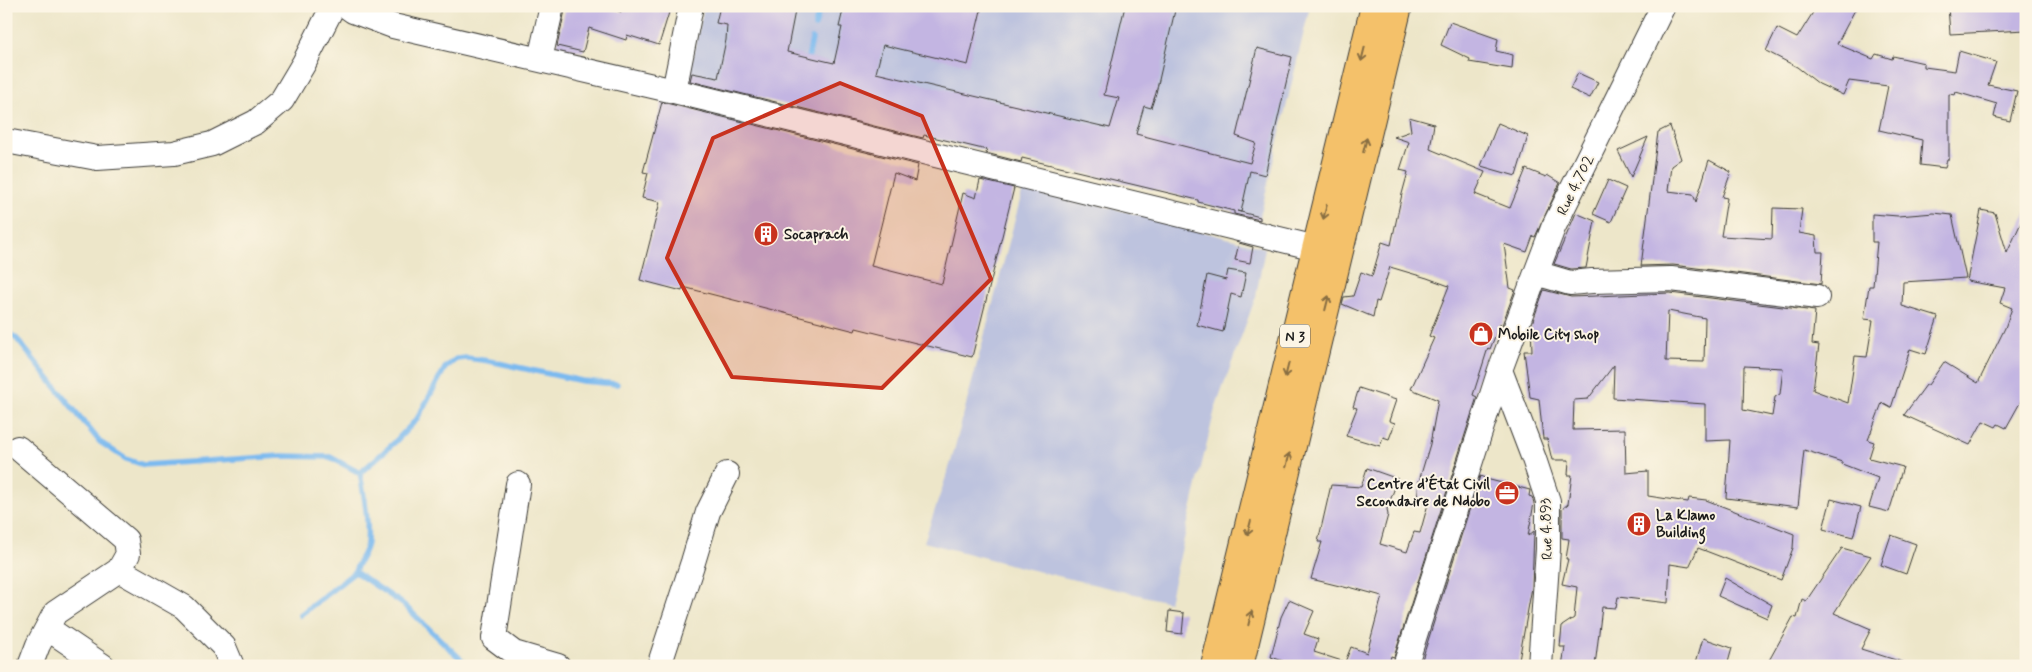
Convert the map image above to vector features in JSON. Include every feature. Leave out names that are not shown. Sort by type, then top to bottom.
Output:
[{"type":"highway","name":"N 3","points":[[1239,666],[1247,582],[1316,248],[1375,6]]},
{"type":"highway","name":"N 3","points":[[1215,666],[1247,582],[1398,6]]},
{"type":"street","points":[[6,142],[97,158],[174,153],[212,144],[256,122],[282,100],[304,63],[333,6]]},
{"type":"street","points":[[346,6],[353,11],[394,26],[674,90],[1316,248]]},
{"type":"street","points":[[540,60],[552,6]]},
{"type":"street","points":[[674,90],[691,6]]},
{"type":"street","name":"Rue 4.702","points":[[1405,666],[1500,370],[1553,228],[1664,6]]},
{"type":"street","points":[[1536,273],[1570,283],[1671,279],[1817,297]]},
{"type":"street","name":"Rue 4.893","points":[[1500,370],[1548,501],[1548,549],[1540,666]]},
{"type":"street","points":[[18,448],[126,540],[128,554],[119,570],[55,613],[30,666]]},
{"type":"street","points":[[658,666],[708,512],[728,474]]},
{"type":"street","points":[[518,484],[494,638],[514,653],[558,666]]},
{"type":"street","points":[[119,570],[184,607],[224,647],[232,666]]},
{"type":"street","points":[[47,628],[103,666]]},
{"type":"highlighted area","points":[[840,83],[922,116],[991,279],[882,388],[732,377],[667,258],[713,138]]},
{"type":"shaded area","points":[[704,6],[1310,6],[1260,217],[1198,203],[1198,200],[688,81]]},
{"type":"shaded area","points":[[1024,185],[1265,248],[1256,296],[1215,409],[1169,602],[924,542],[951,462]]},
{"type":"building","points":[[566,6],[605,6],[621,12],[622,6],[671,6],[659,45],[627,35],[626,40],[589,28],[583,52],[557,46]]},
{"type":"building","points":[[720,6],[796,6],[787,52],[834,63],[842,27],[839,27],[844,6],[982,6],[968,65],[883,45],[876,73],[1110,128],[1119,98],[1104,95],[1125,6],[1176,6],[1156,93],[1151,108],[1144,106],[1136,134],[1250,163],[1256,143],[1236,136],[1257,48],[1292,57],[1265,175],[1250,171],[1241,212],[1237,211],[1260,217],[1260,220],[1234,214],[1234,211],[1198,202],[1198,200],[1022,158],[1021,162],[986,153],[987,150],[924,135],[923,138],[690,81],[692,73],[718,78],[726,40],[727,25],[716,23]]},
{"type":"building","points":[[1817,6],[1857,6],[1837,44],[1873,59],[1876,54],[1892,59],[1893,56],[1924,63],[1924,67],[1955,71],[1959,51],[1996,62],[1988,85],[2017,91],[2010,121],[1994,117],[1997,104],[1956,92],[1955,95],[1949,94],[1949,159],[1947,159],[1945,168],[1920,165],[1922,140],[1879,130],[1888,86],[1849,81],[1843,95],[1819,84],[1797,67],[1766,51],[1777,28],[1797,38]]},
{"type":"building","points":[[1948,6],[2026,6],[2026,30],[1950,34]]},
{"type":"building","points":[[1450,22],[1498,39],[1496,51],[1513,55],[1512,69],[1469,62],[1470,59],[1441,45]]},
{"type":"building","points":[[1578,73],[1598,82],[1590,98],[1570,89]]},
{"type":"building","name":"Socaprach","points":[[662,102],[918,165],[915,181],[894,173],[871,266],[942,284],[963,193],[976,198],[980,180],[1014,188],[972,357],[856,328],[855,331],[683,287],[682,291],[640,280],[660,202],[642,198],[648,173],[643,172]]},
{"type":"building","points":[[1409,117],[1434,124],[1430,149],[1485,172],[1475,194],[1510,208],[1526,169],[1546,177],[1547,175],[1560,183],[1527,252],[1504,244],[1510,288],[1515,290],[1502,325],[1500,324],[1490,349],[1488,348],[1473,395],[1477,397],[1394,657],[1391,656],[1392,666],[1281,666],[1283,661],[1271,657],[1281,617],[1289,600],[1314,611],[1304,634],[1318,639],[1314,652],[1345,662],[1351,647],[1367,653],[1382,596],[1311,579],[1322,542],[1318,542],[1331,485],[1361,487],[1367,468],[1398,479],[1387,509],[1388,515],[1380,544],[1407,552],[1414,532],[1420,533],[1428,504],[1417,500],[1419,481],[1430,444],[1438,400],[1411,389],[1434,338],[1429,336],[1449,286],[1390,267],[1379,302],[1376,301],[1373,317],[1342,304],[1344,297],[1353,296],[1361,272],[1372,276],[1382,242],[1391,245],[1408,172],[1400,170],[1409,142],[1394,137],[1411,131]]},
{"type":"building","points":[[1498,123],[1528,136],[1516,176],[1481,166]]},
{"type":"building","points":[[1670,126],[1681,159],[1671,166],[1668,191],[1693,194],[1696,202],[1709,160],[1731,172],[1722,197],[1727,198],[1721,236],[1772,239],[1773,208],[1802,209],[1799,233],[1816,236],[1817,252],[1823,252],[1821,284],[1673,265],[1641,266],[1658,132]]},
{"type":"building","points":[[1648,137],[1631,177],[1618,151]]},
{"type":"building","points":[[1608,180],[1626,188],[1611,222],[1593,214]]},
{"type":"building","points":[[1981,210],[1995,213],[2007,253],[2026,212],[2026,392],[2006,428],[1998,424],[1996,427],[1983,421],[1970,445],[1904,415],[1944,362],[1978,383],[2005,328],[2012,308],[2000,303],[2005,288],[1967,281]]},
{"type":"building","points":[[1576,213],[1595,221],[1586,268],[1571,269],[1554,264]]},
{"type":"building","points":[[1934,213],[1952,215],[1966,278],[1903,282],[1902,306],[1938,317],[1926,354],[1910,349],[1891,408],[1882,403],[1868,440],[1874,442],[1869,458],[1903,467],[1889,512],[1869,507],[1878,478],[1842,464],[1842,462],[1804,450],[1798,507],[1726,498],[1730,440],[1705,441],[1705,404],[1613,398],[1614,365],[1588,399],[1574,400],[1573,430],[1625,429],[1626,473],[1648,471],[1648,496],[1688,502],[1689,498],[1706,500],[1794,534],[1793,548],[1781,580],[1698,548],[1689,567],[1670,564],[1668,603],[1618,597],[1616,608],[1602,607],[1595,666],[1562,666],[1565,647],[1560,647],[1562,626],[1574,618],[1577,587],[1562,584],[1568,559],[1566,559],[1569,539],[1562,538],[1562,509],[1568,504],[1572,475],[1568,475],[1569,460],[1552,460],[1547,439],[1543,439],[1539,399],[1530,397],[1524,351],[1532,351],[1531,326],[1544,290],[1571,297],[1670,293],[1815,311],[1812,344],[1819,345],[1813,390],[1848,403],[1855,356],[1867,357],[1873,320],[1864,319],[1869,286],[1873,286],[1877,242],[1872,242],[1872,214],[1898,216]],"holes":[[[1668,311],[1705,318],[1704,362],[1666,361]],[[1744,366],[1783,368],[1780,394],[1775,397],[1772,416],[1743,410]]]},
{"type":"building","points":[[1239,243],[1253,247],[1250,263],[1235,260]]},
{"type":"building","points":[[1228,270],[1246,273],[1241,297],[1231,294],[1223,332],[1197,325],[1207,275],[1226,280]]},
{"type":"building","points":[[1359,388],[1396,400],[1389,421],[1395,423],[1389,439],[1383,437],[1380,446],[1346,436],[1357,408],[1353,407]]},
{"type":"building","points":[[1480,476],[1530,490],[1529,496],[1532,497],[1534,503],[1528,536],[1534,531],[1532,587],[1518,666],[1420,666]]},
{"type":"building","points":[[1831,499],[1861,507],[1853,537],[1823,529]]},
{"type":"building","points":[[1891,535],[1916,544],[1906,574],[1881,565]]},
{"type":"building","points":[[1842,548],[1871,556],[1834,613],[1871,629],[1861,649],[1902,662],[1902,666],[1766,666],[1793,617],[1797,618],[1802,599],[1806,601]]},
{"type":"building","points":[[1725,578],[1772,605],[1767,618],[1718,596]]},
{"type":"building","points":[[1169,611],[1184,613],[1182,634],[1167,632]]},
{"type":"building","points":[[1703,638],[1732,648],[1727,666],[1695,666]]},
{"type":"waterway","points":[[815,26],[820,6]]},
{"type":"waterway","points":[[807,64],[812,39]]},
{"type":"waterway","points":[[6,331],[17,339],[100,442],[126,459],[144,465],[281,456],[330,457],[360,473]]},
{"type":"waterway","points":[[360,473],[394,443],[417,419],[445,368],[456,359],[467,358],[489,361],[582,381],[617,384]]},
{"type":"waterway","points":[[300,615],[355,572],[365,550],[367,543],[366,508],[360,473]]},
{"type":"waterway","points":[[355,572],[403,604],[468,666]]},
{"type":"place","name":"Socaprach","points":[[766,234]]},
{"type":"place","name":"Mobile City shop","points":[[1481,334]]},
{"type":"place","name":"Centre d’État Civil Secondaire de Ndobo","points":[[1507,493]]},
{"type":"place","name":"La Klamo Building","points":[[1639,524]]}]
